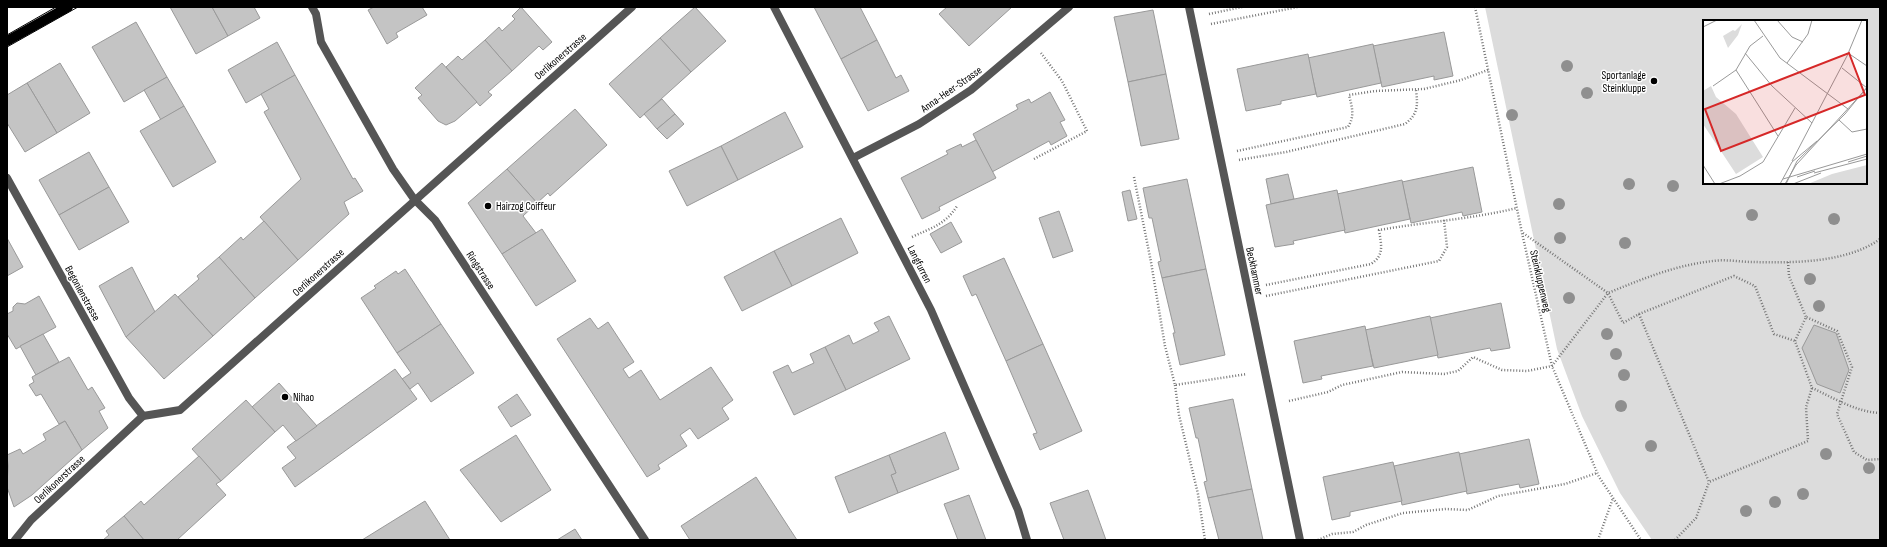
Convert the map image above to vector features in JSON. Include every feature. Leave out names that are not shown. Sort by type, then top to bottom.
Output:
[{"type":"main road","points":[[7,41],[68,7]]},
{"type":"street","name":"Ringstrasse","points":[[312,7],[316,14],[321,42],[393,170],[414,199],[435,220],[645,540]]},
{"type":"street","name":"Oerlikonerstrasse","points":[[15,540],[31,520],[143,416],[180,410],[380,232],[414,199],[632,7]]},
{"type":"street","name":"Langfurren","points":[[774,7],[931,310],[1018,510],[1027,540]]},
{"type":"street","name":"Anna-Heer-Strasse","points":[[853,158],[919,124],[972,90],[1069,7]]},
{"type":"street","name":"Beckhammer","points":[[1189,7],[1300,540]]},
{"type":"street","name":"Begonienstrasse","points":[[7,178],[129,398],[143,416]]},
{"type":"path","points":[[1202,15],[1242,7]]},
{"type":"path","points":[[1205,25],[1298,7]]},
{"type":"path","name":"Steinkluppenweg","points":[[1475,7],[1522,233],[1552,366],[1597,473],[1641,540]]},
{"type":"path","points":[[1034,160],[1087,131],[1062,81],[1038,48]]},
{"type":"path","points":[[1231,152],[1348,126],[1351,121],[1353,111],[1349,95],[1375,91],[1416,90],[1461,80],[1488,70]]},
{"type":"path","points":[[1233,161],[1286,152],[1405,124],[1413,118],[1416,110],[1418,102],[1416,90]]},
{"type":"path","points":[[1134,177],[1151,262],[1164,346],[1175,385],[1179,415],[1198,494],[1205,540]]},
{"type":"path","points":[[897,244],[938,226],[950,217],[957,206]]},
{"type":"path","points":[[1261,286],[1371,264],[1378,259],[1382,250],[1379,230],[1474,217],[1517,208]]},
{"type":"path","points":[[1261,297],[1312,288],[1439,261],[1447,247],[1444,220]]},
{"type":"path","points":[[1522,233],[1608,293],[1623,323],[1639,314],[1734,276],[1755,286],[1774,334],[1794,341]]},
{"type":"path","points":[[1272,404],[1328,392],[1342,385],[1402,372],[1444,374],[1458,371],[1473,357],[1502,370],[1527,371],[1552,366],[1608,293],[1656,273],[1714,261],[1788,262],[1816,260],[1852,253],[1870,246],[1880,239]]},
{"type":"path","points":[[1788,262],[1789,276],[1806,317],[1837,331],[1852,367],[1837,414],[1854,452],[1868,460],[1880,459]]},
{"type":"path","points":[[1639,314],[1709,482],[1696,518],[1675,540]]},
{"type":"path","points":[[1709,482],[1808,441],[1806,407],[1812,388],[1794,341],[1806,317]]},
{"type":"path","points":[[1175,385],[1265,372]]},
{"type":"path","points":[[1812,388],[1866,412],[1880,413]]},
{"type":"path","points":[[1318,540],[1332,534],[1353,532],[1366,525],[1403,513],[1446,509],[1468,510],[1498,496],[1565,484],[1597,473]]},
{"type":"path","points":[[1598,540],[1613,498]]},
{"type":"shaded area","points":[[1485,7],[1880,7],[1880,540],[1652,540],[1620,493],[1582,416],[1557,349]]},
{"type":"building","points":[[170,7],[212,7],[228,36],[196,54]]},
{"type":"building","points":[[212,7],[254,7],[260,18],[228,36]]},
{"type":"building","points":[[374,7],[422,7],[427,15],[396,33],[398,37],[387,44],[368,10]]},
{"type":"building","points":[[521,7],[552,42],[543,50],[539,46],[512,71],[485,40],[499,27],[502,31],[515,19],[512,16]]},
{"type":"building","points":[[695,7],[726,41],[691,72],[660,38]]},
{"type":"building","points":[[814,7],[860,7],[877,40],[841,59]]},
{"type":"building","points":[[947,7],[1012,7],[969,46],[939,14]]},
{"type":"building","points":[[1153,10],[1166,74],[1128,82],[1114,17]]},
{"type":"building","points":[[136,22],[167,77],[124,102],[92,47]]},
{"type":"building","points":[[1444,32],[1453,76],[1434,80],[1434,76],[1382,87],[1373,46]]},
{"type":"building","points":[[660,38],[691,72],[640,118],[609,84]]},
{"type":"building","points":[[485,40],[512,71],[488,92],[492,95],[480,106],[446,67],[458,56],[462,60]]},
{"type":"building","points":[[877,40],[896,78],[901,75],[909,91],[868,111],[841,59]]},
{"type":"building","points":[[277,42],[295,75],[246,103],[228,70]]},
{"type":"building","points":[[1373,44],[1381,83],[1317,97],[1308,58]]},
{"type":"building","points":[[1308,54],[1316,94],[1281,101],[1281,104],[1246,111],[1237,69]]},
{"type":"building","points":[[60,63],[90,113],[57,133],[27,83]]},
{"type":"building","points":[[442,63],[477,102],[455,121],[446,125],[438,121],[418,98],[422,95],[415,88]]},
{"type":"building","points":[[1166,74],[1179,139],[1141,146],[1128,82]]},
{"type":"building","points":[[295,75],[353,179],[355,178],[363,191],[344,202],[349,214],[298,260],[260,217],[301,179],[264,112],[269,109],[261,94]]},
{"type":"building","points":[[167,77],[184,106],[161,120],[144,90]]},
{"type":"building","points":[[27,83],[57,133],[25,152],[7,123],[7,95]]},
{"type":"building","points":[[1050,92],[1065,120],[1060,122],[1067,136],[1051,145],[1049,141],[992,172],[973,134],[1018,109],[1016,105],[1029,99],[1031,103]]},
{"type":"building","points":[[662,99],[675,114],[657,129],[644,114]]},
{"type":"building","points":[[184,106],[216,162],[173,187],[140,131]]},
{"type":"building","points":[[575,109],[607,145],[550,196],[548,193],[537,203],[507,169]]},
{"type":"building","points":[[785,112],[803,147],[738,180],[721,146]]},
{"type":"building","points":[[675,114],[684,124],[667,139],[657,129]]},
{"type":"building","points":[[976,140],[996,178],[939,207],[940,210],[922,219],[901,178],[948,154],[946,151],[961,144],[962,147]]},
{"type":"building","points":[[721,146],[738,180],[687,206],[669,171]]},
{"type":"building","points":[[89,152],[109,187],[59,215],[39,180]]},
{"type":"building","points":[[1473,167],[1482,212],[1463,216],[1462,212],[1411,223],[1402,182]]},
{"type":"building","points":[[507,169],[537,203],[523,216],[536,233],[502,254],[468,203]]},
{"type":"building","points":[[1288,174],[1294,199],[1271,204],[1266,179]]},
{"type":"building","points":[[1187,179],[1206,269],[1162,278],[1158,262],[1161,261],[1152,218],[1149,218],[1143,188]]},
{"type":"building","points":[[1402,180],[1410,219],[1345,233],[1337,194]]},
{"type":"building","points":[[109,187],[129,222],[79,250],[59,215]]},
{"type":"building","points":[[1130,190],[1137,219],[1128,221],[1122,192]]},
{"type":"building","points":[[1337,190],[1345,230],[1293,241],[1294,244],[1275,247],[1266,205]]},
{"type":"building","points":[[1059,211],[1073,251],[1053,258],[1039,218]]},
{"type":"building","points":[[841,218],[858,253],[792,286],[774,251]]},
{"type":"building","points":[[264,221],[298,260],[255,298],[219,257],[241,237],[243,240]]},
{"type":"building","points":[[951,222],[962,242],[941,253],[930,234]]},
{"type":"building","points":[[542,229],[576,281],[536,306],[502,254]]},
{"type":"building","points":[[7,238],[23,267],[7,276]]},
{"type":"building","points":[[774,251],[792,286],[742,311],[724,277]]},
{"type":"building","points":[[219,257],[255,298],[213,336],[178,297],[199,279],[197,276]]},
{"type":"building","points":[[1004,258],[1043,344],[1006,361],[976,294],[972,296],[963,276]]},
{"type":"building","points":[[132,267],[155,312],[126,337],[99,286]]},
{"type":"building","points":[[405,269],[441,324],[397,353],[361,298],[376,288],[374,286],[396,271],[398,274]]},
{"type":"building","points":[[1206,269],[1225,355],[1180,365],[1173,333],[1175,333],[1162,278]]},
{"type":"building","points":[[175,294],[213,336],[164,379],[126,337]]},
{"type":"building","points":[[39,296],[56,327],[16,349],[7,334],[7,314],[13,311],[13,307],[17,303],[25,304]]},
{"type":"building","points":[[1501,303],[1510,348],[1491,351],[1490,348],[1438,358],[1430,318]]},
{"type":"building","points":[[889,316],[910,359],[846,390],[825,347],[849,335],[853,344],[879,331],[874,323]]},
{"type":"building","points":[[1430,316],[1438,355],[1374,368],[1365,330]]},
{"type":"building","points":[[590,318],[598,329],[608,322],[634,362],[623,369],[629,378],[641,370],[660,400],[711,367],[733,400],[722,408],[729,419],[698,439],[690,428],[680,435],[687,446],[658,465],[660,469],[647,477],[557,339]]},
{"type":"building","points":[[441,324],[474,373],[431,402],[418,383],[410,389],[402,379],[411,373],[397,353]]},
{"type":"building","points":[[1814,325],[1836,333],[1849,370],[1840,393],[1817,384],[1802,348]]},
{"type":"building","points":[[1365,326],[1373,366],[1321,376],[1322,379],[1303,383],[1294,341]]},
{"type":"building","points":[[43,334],[59,362],[36,375],[20,346]]},
{"type":"building","points":[[1043,344],[1082,431],[1040,450],[1033,434],[1037,433],[1006,361]]},
{"type":"building","points":[[825,347],[846,390],[794,415],[773,372],[788,365],[792,373],[814,363],[810,354]]},
{"type":"building","points":[[69,357],[88,390],[92,387],[105,408],[99,411],[108,428],[82,450],[65,421],[59,424],[41,394],[36,396],[29,385],[34,382],[32,377]]},
{"type":"building","points":[[395,369],[417,399],[295,487],[282,468],[296,458],[287,447]]},
{"type":"building","points":[[279,383],[317,426],[296,441],[283,425],[275,432],[252,407]]},
{"type":"building","points":[[517,394],[531,415],[511,427],[498,407]]},
{"type":"building","points":[[1233,399],[1252,489],[1208,498],[1204,482],[1207,481],[1198,438],[1196,438],[1189,408]]},
{"type":"building","points":[[246,400],[275,432],[221,481],[192,449]]},
{"type":"building","points":[[65,421],[82,450],[32,495],[14,507],[7,487],[7,455],[20,449],[23,454],[46,440],[43,434]]},
{"type":"building","points":[[945,432],[959,469],[898,493],[891,475],[896,473],[889,455]]},
{"type":"building","points":[[516,435],[551,490],[501,522],[460,470]]},
{"type":"building","points":[[1529,439],[1539,484],[1520,488],[1519,484],[1467,494],[1459,454]]},
{"type":"building","points":[[1459,452],[1467,491],[1402,505],[1394,466]]},
{"type":"building","points":[[889,455],[896,473],[891,475],[898,493],[849,513],[835,477]]},
{"type":"building","points":[[199,456],[221,481],[216,484],[226,495],[177,540],[144,540],[124,516],[141,501],[144,505]]},
{"type":"building","points":[[1393,462],[1402,501],[1350,512],[1350,516],[1332,520],[1323,477]]},
{"type":"building","points":[[756,477],[797,540],[690,540],[681,526]]},
{"type":"building","points":[[1252,489],[1263,540],[1219,540],[1208,498]]},
{"type":"building","points":[[1088,490],[1106,540],[1064,540],[1050,503]]},
{"type":"building","points":[[969,495],[986,540],[958,540],[944,504]]},
{"type":"building","points":[[425,501],[450,540],[362,540]]},
{"type":"building","points":[[124,516],[144,540],[103,540],[109,535],[106,531]]},
{"type":"building","points":[[575,529],[582,540],[557,540]]},
{"type":"tram line","points":[[7,35],[56,7]]},
{"type":"tram line","points":[[7,47],[78,7]]},
{"type":"place","name":"Sportanlage Steinkluppe","points":[[1654,81]]},
{"type":"place","name":"Hairzog Coiffeur","points":[[488,206]]},
{"type":"place","name":"Nihao","points":[[285,397]]}]
